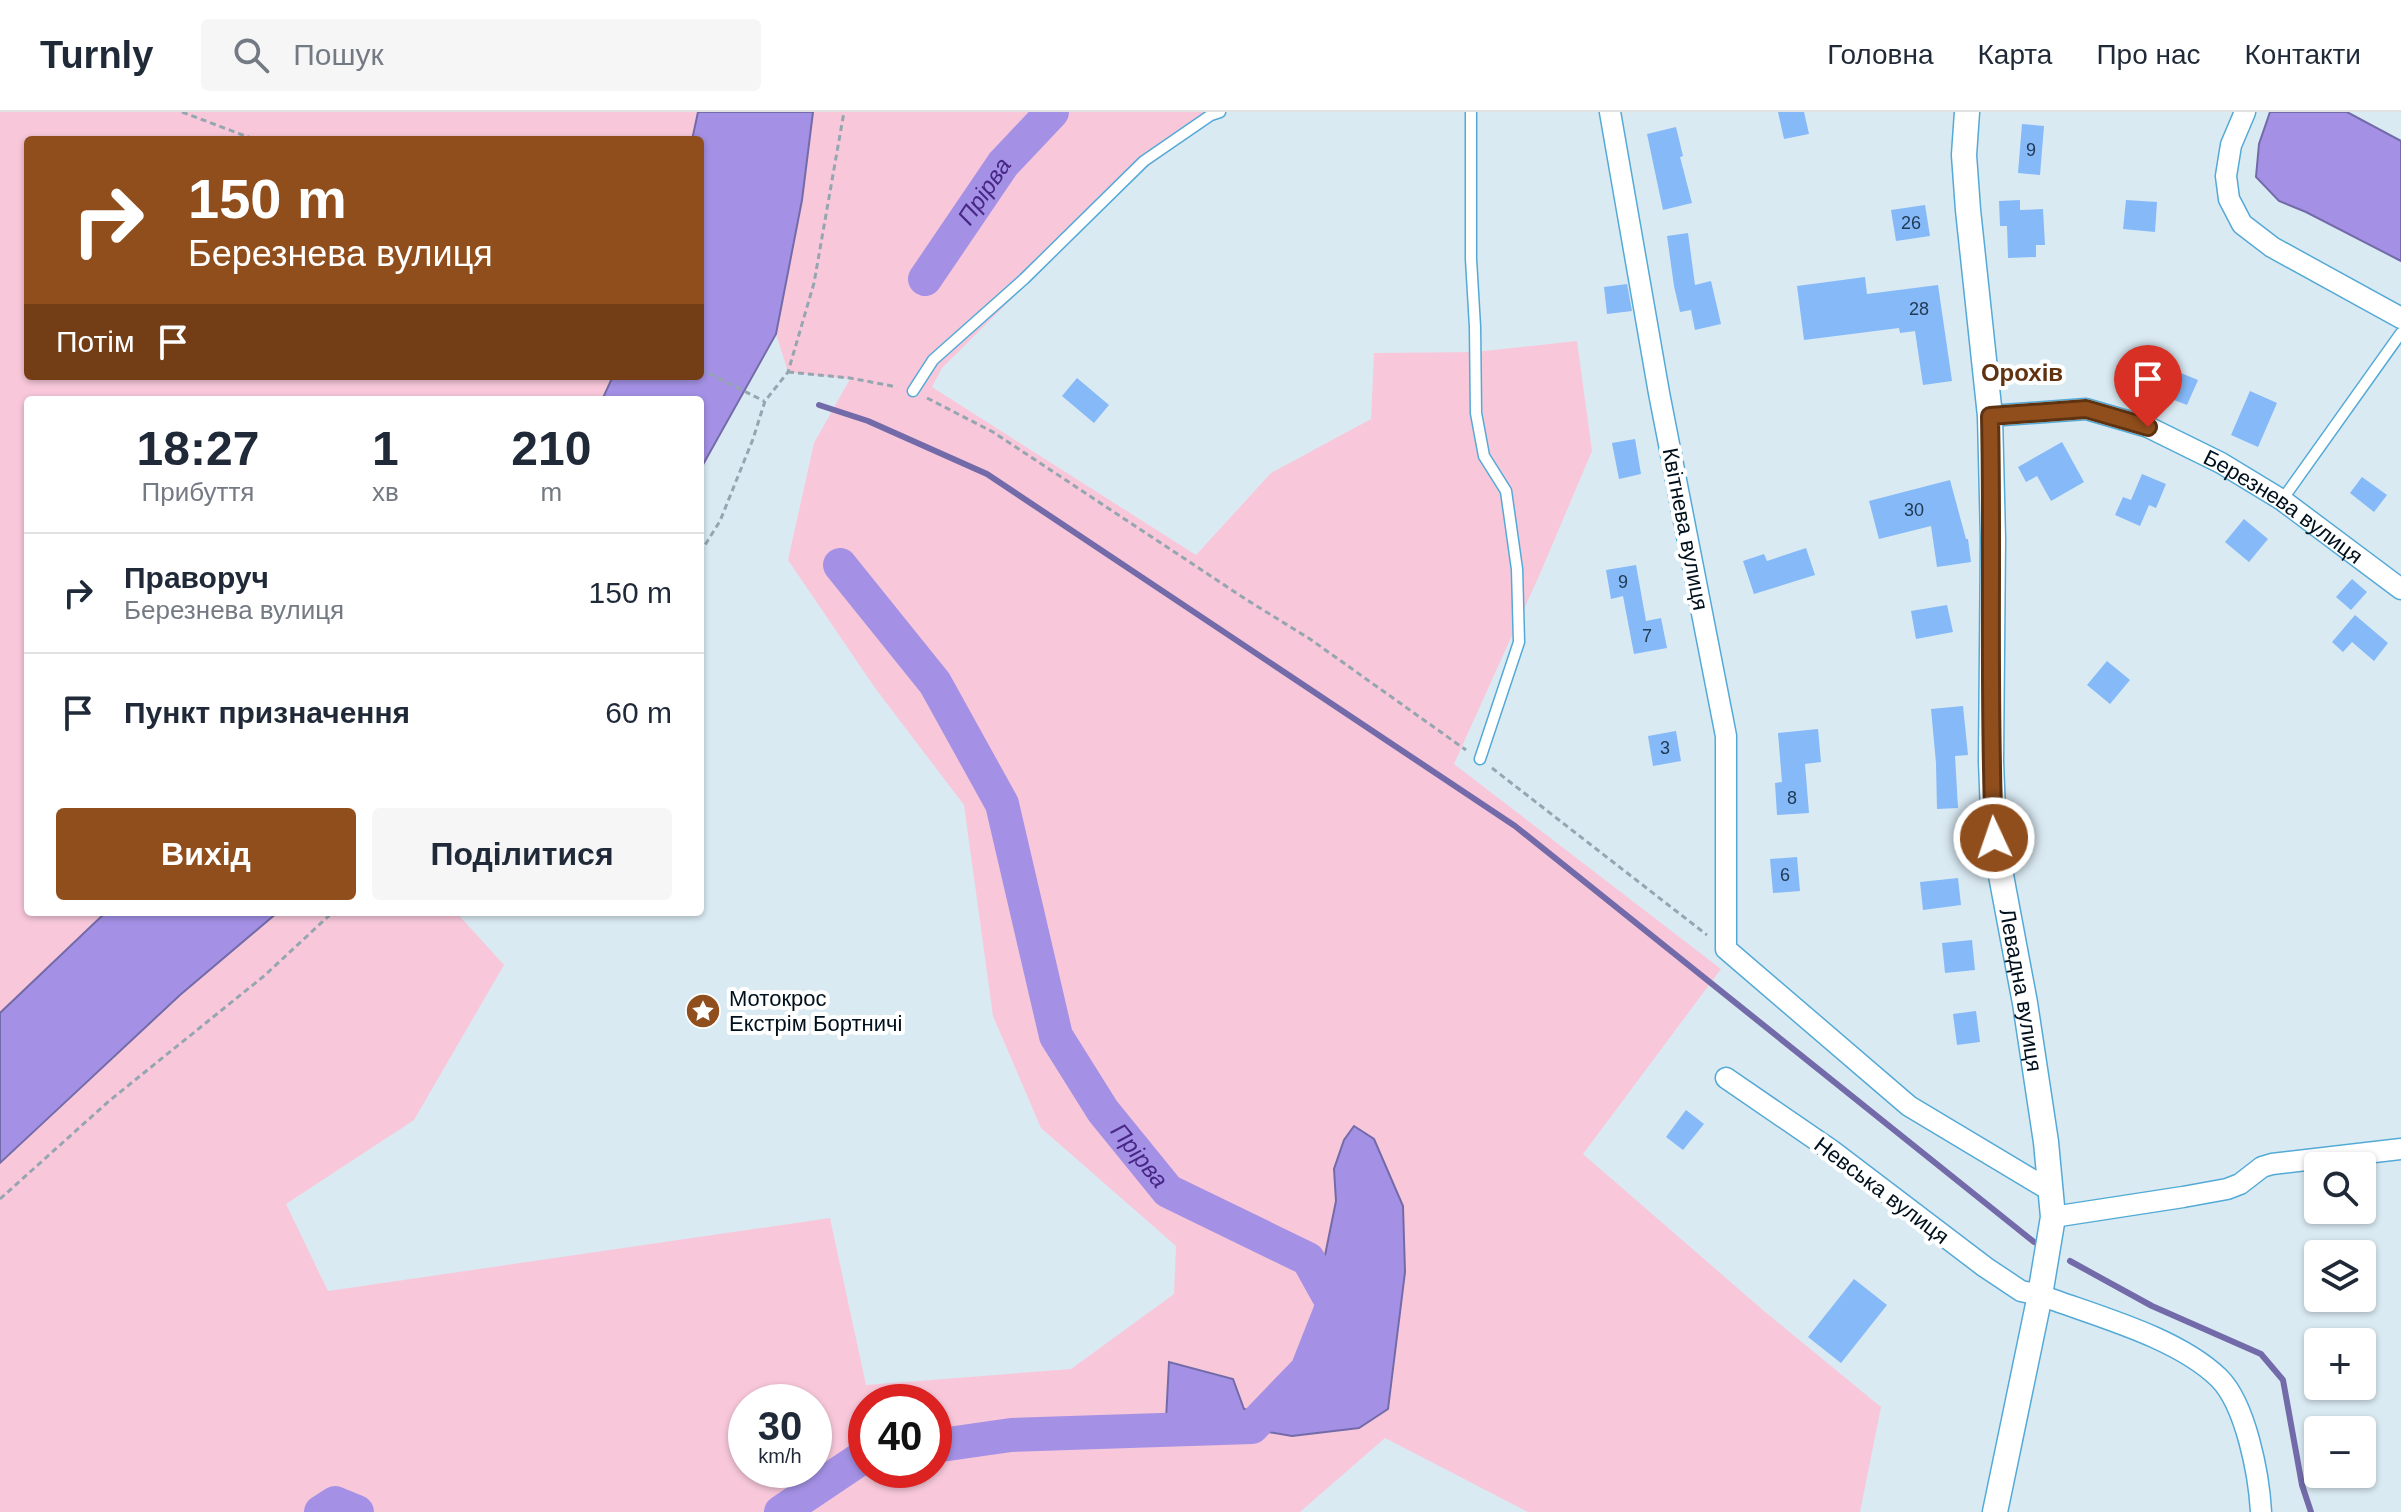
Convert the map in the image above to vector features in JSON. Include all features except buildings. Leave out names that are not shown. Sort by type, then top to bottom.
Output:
[{"type":"street","name":"Квітнева вулиця","points":[[1610,112],[1659,393],[1726,736],[1726,949]]},
{"type":"street","points":[[1967,112],[1964,155],[1968,210],[1990,416]]},
{"type":"street","points":[[2245,112],[2231,145],[2226,176],[2229,199],[2242,224],[2272,247],[2401,318]]},
{"type":"street","name":"Березнева вулиця","points":[[1990,416],[2086,409],[2148,427],[2221,463],[2282,500],[2401,589]]},
{"type":"street","name":"Левадна вулиця","points":[[1990,416],[1994,838],[2025,1003],[2046,1142],[2053,1217],[1995,1512]]},
{"type":"street","points":[[1726,949],[1909,1106],[2051,1191]]},
{"type":"street","name":"Невська вулиця","points":[[1726,1078],[1831,1150],[2021,1291],[2040,1295],[2153,1337],[2197,1360],[2221,1380],[2238,1410],[2251,1444],[2261,1512]]},
{"type":"street","points":[[2053,1217],[2227,1189],[2272,1164],[2401,1149]]},
{"type":"lane","points":[[913,391],[933,360],[1024,279],[1144,161],[1220,112]]},
{"type":"lane","points":[[1471,112],[1471,259],[1476,413],[1484,456],[1506,491],[1517,569],[1519,642],[1480,759]]},
{"type":"lane","points":[[2282,500],[2401,333]]},
{"type":"path","points":[[182,112],[245,136]]},
{"type":"path","points":[[704,547],[720,521],[765,401],[788,372],[814,283],[844,112]]},
{"type":"path","points":[[704,371],[765,401]]},
{"type":"path","points":[[788,372],[850,378],[913,391],[993,432],[1310,639],[1480,759],[1726,949]]},
{"type":"path","points":[[0,1199],[109,1101],[264,976],[329,916]]},
{"type":"shaded area","points":[[0,112],[698,112],[693,136],[24,136],[24,380],[611,380],[604,396],[24,396],[24,916],[102,916],[0,1013]]},
{"type":"shaded area","points":[[698,112],[813,112],[802,200],[776,334],[704,463],[704,396],[604,396],[611,380],[704,380],[704,136],[693,136]]},
{"type":"shaded area","points":[[813,112],[1223,112],[1135,176],[942,368],[932,387],[1196,555],[1271,473],[1371,419],[1374,353],[1475,352],[1577,341],[1592,451],[1454,764],[1721,969],[1583,1154],[1764,1311],[1881,1407],[1860,1512],[1528,1512],[1385,1438],[1300,1512],[0,1512],[0,1163],[180,995],[273,916],[460,916],[504,965],[414,1120],[286,1204],[328,1291],[830,1218],[866,1384],[848,1384],[848,1488],[952,1488],[952,1384],[879,1384],[1071,1369],[1174,1294],[1176,1246],[1041,1128],[993,1016],[964,805],[875,688],[788,560],[814,443],[850,379],[788,372],[776,334],[802,200]]},
{"type":"shaded area","points":[[2270,112],[2347,112],[2401,141],[2401,261],[2279,201],[2256,177],[2259,144]]},
{"type":"shaded area","points":[[102,916],[273,916],[180,995],[0,1163],[0,1013]]},
{"type":"shaded area","points":[[1354,1126],[1374,1139],[1403,1206],[1405,1272],[1388,1409],[1359,1428],[1292,1436],[1268,1432],[1219,1444],[1193,1423],[1166,1420],[1169,1362],[1233,1379],[1244,1409],[1278,1412],[1300,1390],[1323,1348],[1316,1300],[1336,1201],[1334,1169],[1344,1140]]},
{"type":"waterway","name":"Прірва","points":[[925,279],[1003,164],[1052,112]]},
{"type":"waterway","points":[[819,405],[868,421],[987,474],[1515,826],[2034,1242]]},
{"type":"waterway","name":"Прірва","points":[[840,565],[935,683],[1002,804],[1056,1036],[1103,1111],[1168,1191],[1308,1259],[1333,1304],[1307,1370],[1252,1427],[1011,1435],[952,1443]]},
{"type":"waterway","points":[[2070,1261],[2152,1306],[2261,1354],[2283,1380],[2302,1485],[2311,1512]]},
{"type":"waterway","name":"Прірва","points":[[781,1512],[848,1467]]},
{"type":"waterway","name":"Прірва","points":[[321,1512],[335,1503],[357,1512]]},
{"type":"place","name":"Мотокрос Екстрім Бортничі","points":[[703,1011]]},
{"type":"district","name":"Орохів","points":[[2022,373]]},
{"type":"route","points":[[1994,838],[1990,416],[2086,409],[2148,427]]}]
